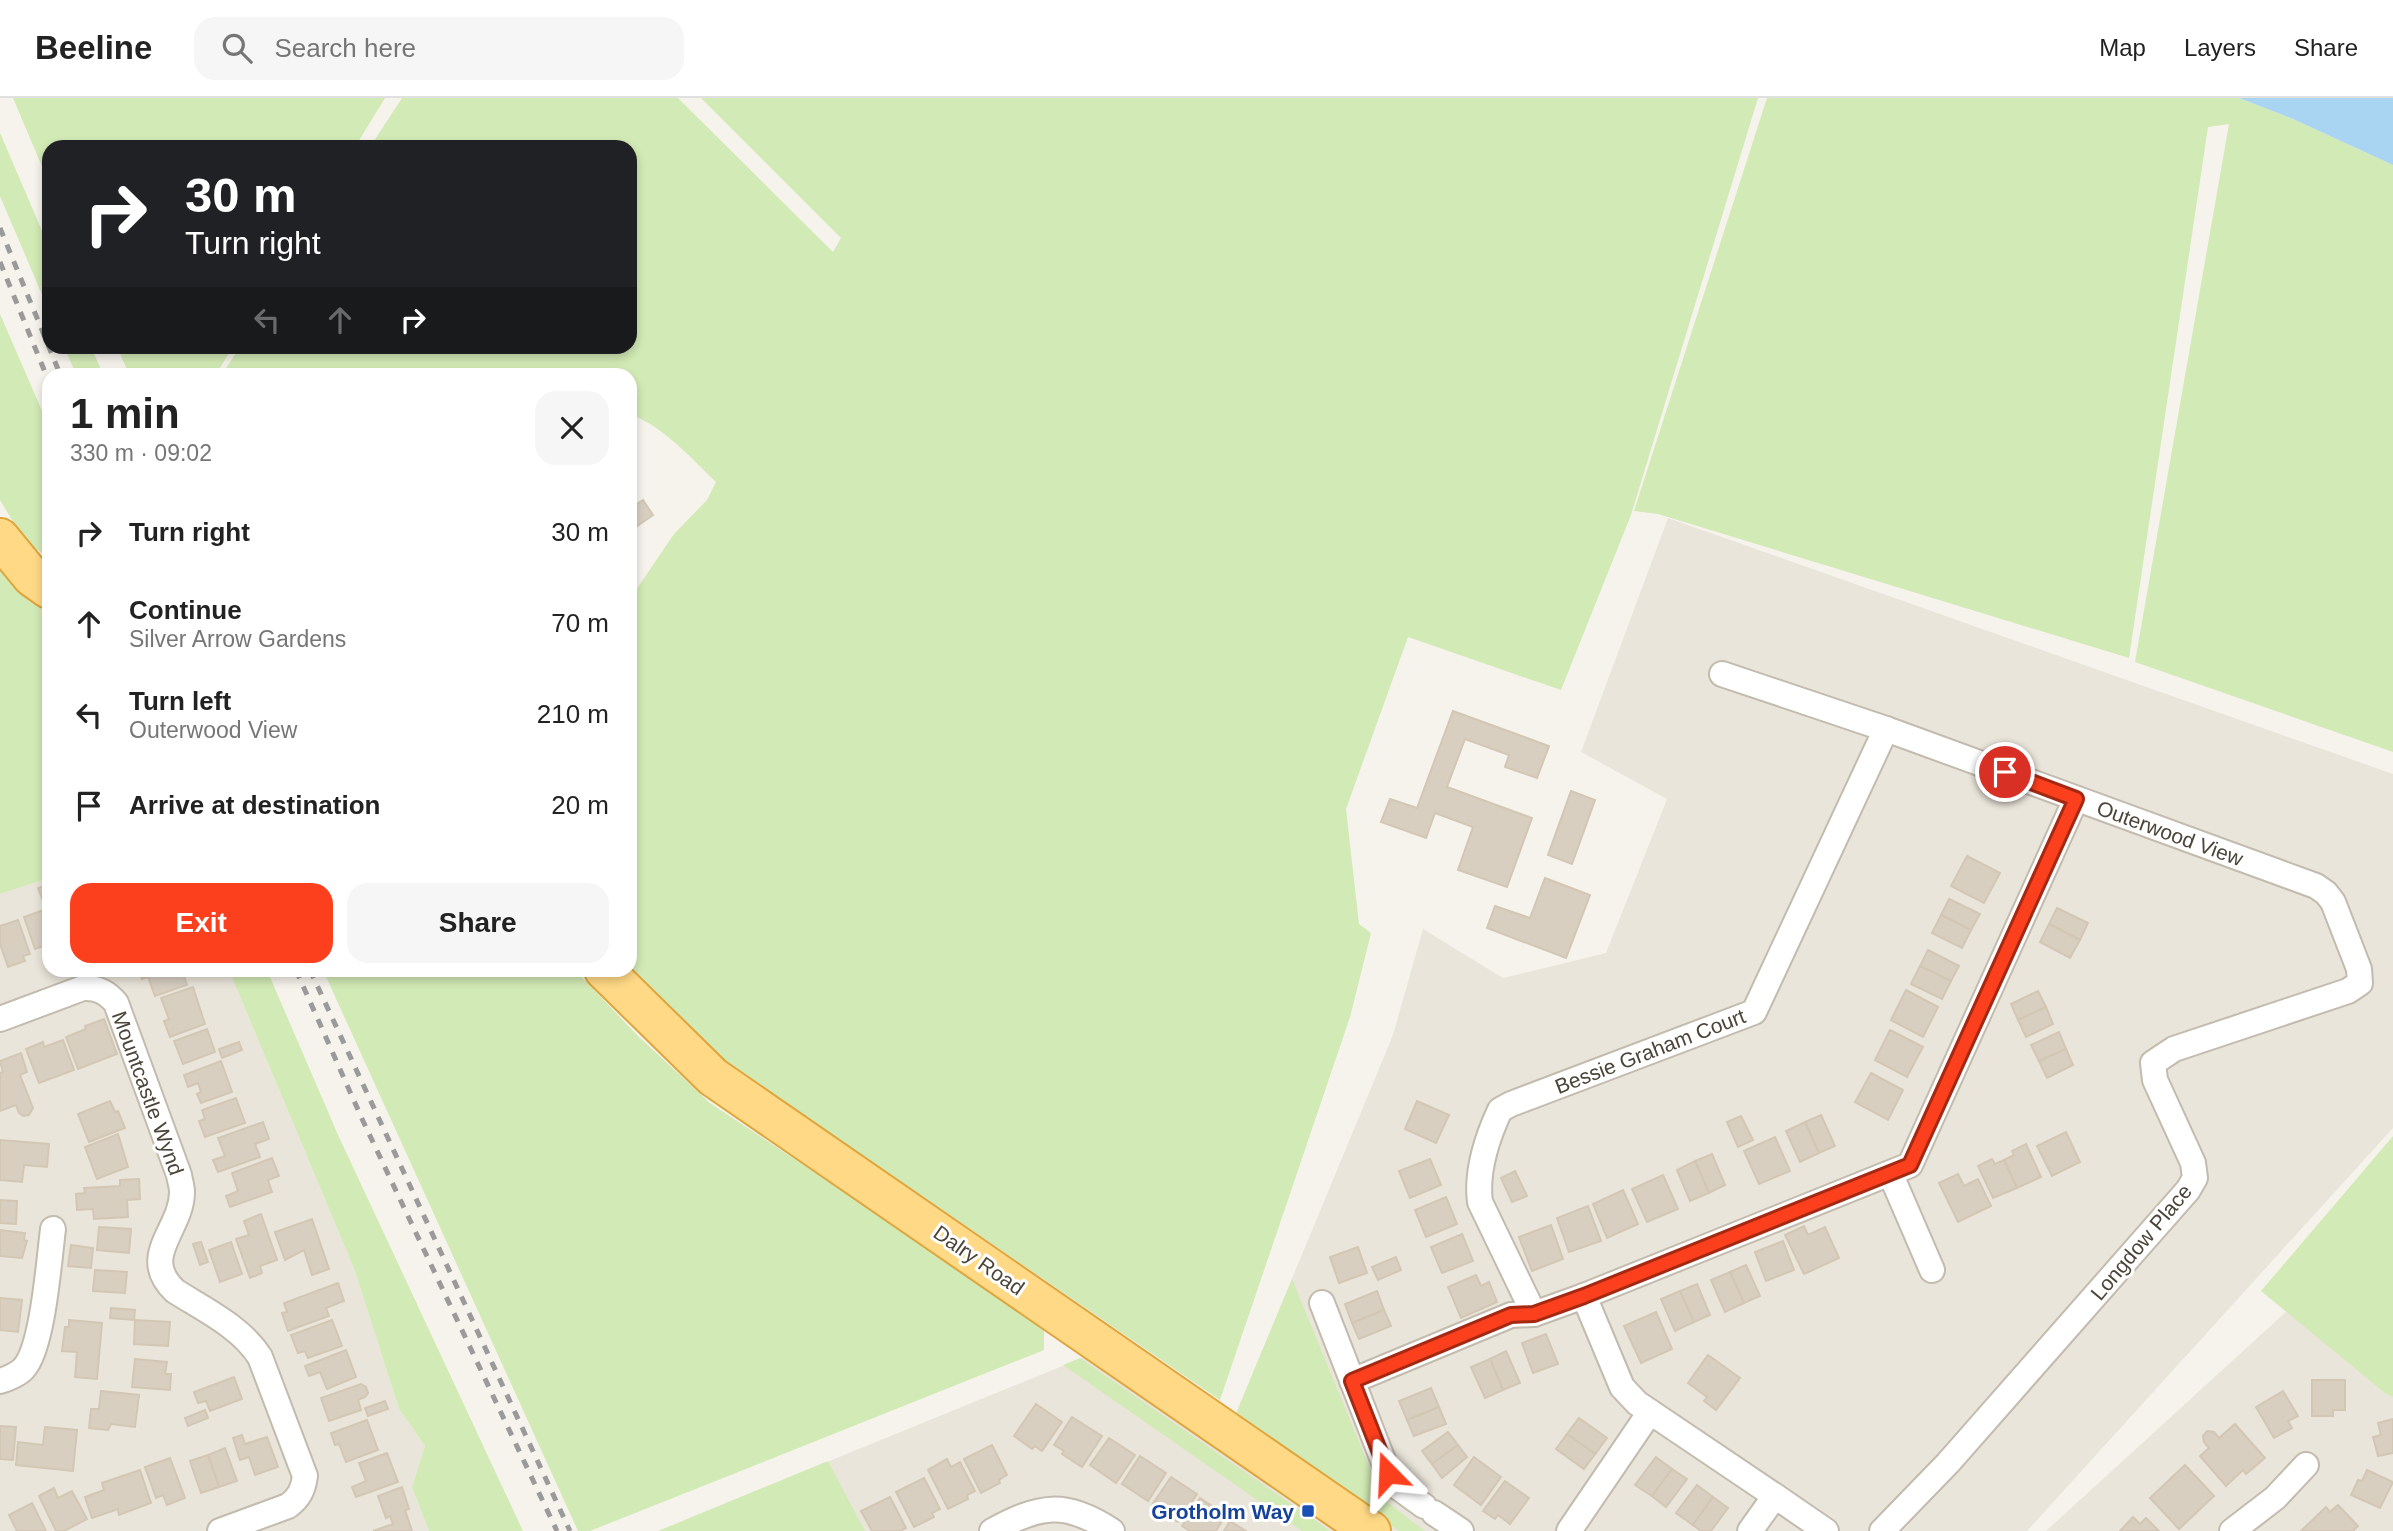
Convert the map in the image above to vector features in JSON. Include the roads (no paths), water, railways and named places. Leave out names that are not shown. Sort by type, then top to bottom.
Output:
[{"type":"highway","points":[[0,538],[32,577],[42,584]]},
{"type":"highway","name":"Dalry Road","points":[[611,977],[713,1077],[1371,1531]]},
{"type":"street","name":"Outerwood View","points":[[1722,674],[1886,729],[2316,886],[2333,902],[2359,969],[2361,983]]},
{"type":"street","name":"Bessie Graham Court","points":[[1534,1314],[1480,1202],[1480,1170],[1494,1122],[1500,1111],[1511,1104],[1754,1012],[1886,729]]},
{"type":"street","points":[[1352,1381],[1511,1315],[1534,1314],[1584,1296],[1891,1175],[1910,1165],[2076,799]]},
{"type":"street","name":"Longdow Place","points":[[1882,1531],[1948,1463],[2189,1190],[2195,1178],[2193,1163],[2155,1080],[2153,1063],[2174,1049],[2348,991],[2361,983]]},
{"type":"street","name":"Mountcastle Wynd","points":[[0,1019],[83,988],[93,987],[102,991],[116,1003],[179,1175],[182,1193],[159,1266],[168,1284],[175,1291],[242,1334],[252,1345],[260,1357],[305,1476],[297,1499],[288,1506],[220,1531]]},
{"type":"street","points":[[1891,1175],[1932,1270]]},
{"type":"street","points":[[0,1381],[24,1368],[33,1351],[53,1229]]},
{"type":"street","points":[[1584,1296],[1622,1387],[1637,1403],[1826,1531]]},
{"type":"street","points":[[1322,1303],[1395,1485],[1461,1531]]},
{"type":"street","points":[[1569,1531],[1650,1412]]},
{"type":"street","points":[[2232,1531],[2275,1497],[2306,1465]]},
{"type":"street","points":[[1750,1531],[1775,1496]]},
{"type":"street","points":[[992,1531],[1030,1512],[1046,1510],[1068,1510],[1084,1514],[1112,1531]]},
{"type":"water","points":[[2239,98],[2393,98],[2393,165],[2293,119]]},
{"type":"railway","points":[[0,228],[42,330]]},
{"type":"railway","points":[[0,262],[43,368]]},
{"type":"railway","points":[[52,354],[58,368]]},
{"type":"railway","points":[[299,977],[363,1121],[557,1531]]},
{"type":"railway","points":[[313,977],[570,1531]]},
{"type":"place","name":"Grotholm Way","points":[[1308,1511]]}]
